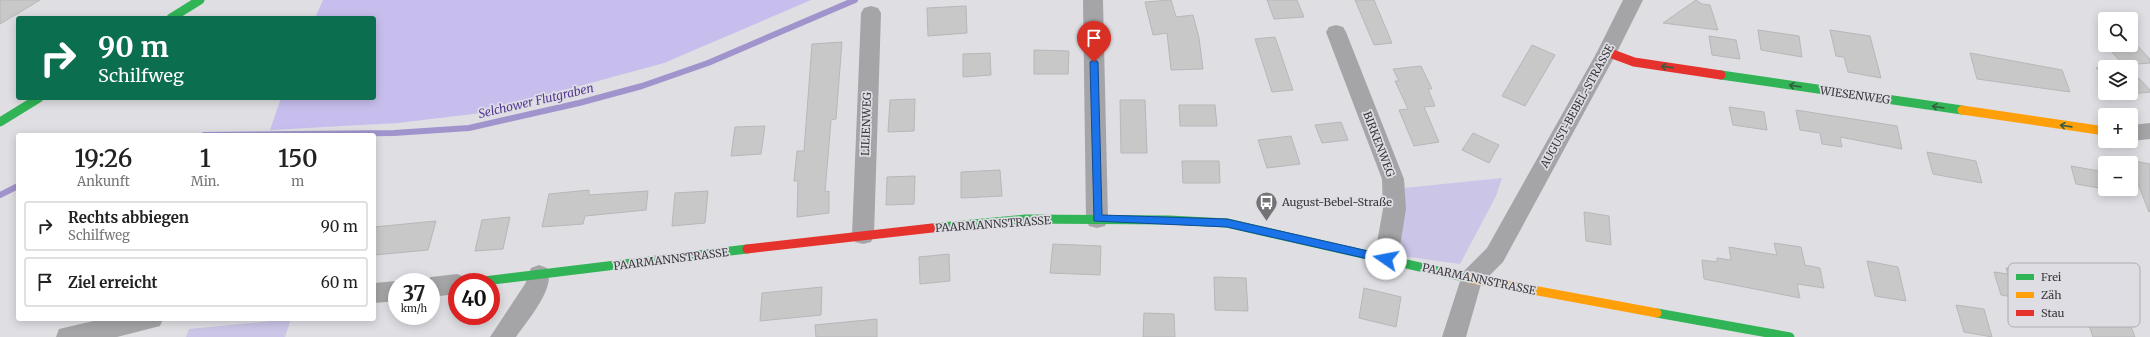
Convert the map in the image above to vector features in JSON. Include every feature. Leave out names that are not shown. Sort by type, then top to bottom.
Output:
[{"type":"street","points":[[174,16],[200,0]]},
{"type":"street","points":[[1093,0],[1097,219]]},
{"type":"street","name":"AUGUST-BEBEL-STRASSE","points":[[1471,279],[1490,262],[1495,255],[1607,52],[1633,0]]},
{"type":"street","name":"LILIENWEG","points":[[863,235],[870,12]]},
{"type":"street","name":"BIRKENWEG","points":[[1336,32],[1393,179],[1396,195],[1396,209],[1386,259]]},
{"type":"street","name":"WIESENWEG","points":[[1607,52],[1634,62],[2098,130]]},
{"type":"street","points":[[0,122],[36,100]]},
{"type":"street","points":[[2138,132],[2150,131]]},
{"type":"street","name":"PAARMANNSTRASSE","points":[[500,279],[863,235],[1026,219],[1097,219],[1227,223],[1471,279],[1790,337]]},
{"type":"street","points":[[502,337],[536,287],[539,275]]},
{"type":"street","points":[[1454,337],[1471,279]]},
{"type":"street","points":[[376,293],[388,292]]},
{"type":"street","points":[[68,337],[142,321]]},
{"type":"shaded area","points":[[323,0],[811,0],[664,63],[481,113],[398,123],[270,130],[280,100],[376,100],[376,16],[316,16]]},
{"type":"shaded area","points":[[1502,178],[1496,196],[1460,264],[1402,256],[1400,249],[1404,188]]},
{"type":"shaded area","points":[[271,321],[290,321],[285,337],[186,337],[189,329]]},
{"type":"building","points":[[0,0],[40,0],[0,24]]},
{"type":"building","points":[[1171,0],[1176,17],[1193,15],[1199,38],[1203,69],[1171,70],[1167,33],[1153,35],[1145,2]]},
{"type":"building","points":[[1267,0],[1297,0],[1304,17],[1274,19]]},
{"type":"building","points":[[1355,0],[1374,0],[1392,43],[1374,45]]},
{"type":"building","points":[[1696,0],[1702,4],[1710,5],[1718,30],[1663,23]]},
{"type":"building","points":[[966,6],[967,33],[928,36],[927,8]]},
{"type":"building","points":[[1758,30],[1799,36],[1802,57],[1761,50]]},
{"type":"building","points":[[1830,30],[1870,36],[1881,78],[1848,72],[1844,57],[1836,56]]},
{"type":"building","points":[[1709,36],[1736,40],[1740,59],[1712,55]]},
{"type":"building","points":[[1275,37],[1293,90],[1272,92],[1255,39]]},
{"type":"building","points":[[842,42],[836,119],[831,120],[825,192],[829,191],[829,213],[797,217],[798,181],[794,181],[797,151],[804,151],[812,44]]},
{"type":"building","points":[[1532,45],[1555,55],[1525,106],[1502,96]]},
{"type":"building","points":[[2138,46],[2150,59],[2150,63],[2138,64],[2138,60],[2119,60],[2112,52],[2138,52]]},
{"type":"building","points":[[1034,50],[1069,51],[1068,74],[1034,74]]},
{"type":"building","points":[[990,53],[991,75],[963,77],[963,54]]},
{"type":"building","points":[[1970,53],[2062,70],[2070,92],[1977,79]]},
{"type":"building","points":[[1421,66],[1432,89],[1428,89],[1435,106],[1424,107],[1439,142],[1414,146],[1399,110],[1408,109],[1395,81],[1399,81],[1393,69]]},
{"type":"building","points":[[2138,77],[2150,90],[2150,92],[2138,93]]},
{"type":"building","points":[[915,99],[914,131],[888,132],[890,100]]},
{"type":"building","points":[[1120,100],[1145,100],[1147,153],[1121,153]]},
{"type":"building","points":[[1179,105],[1215,105],[1217,126],[1180,126]]},
{"type":"building","points":[[1729,107],[1764,112],[1767,130],[1733,125]]},
{"type":"building","points":[[1796,110],[1897,126],[1902,149],[1840,137],[1842,147],[1822,144],[1820,133],[1800,130]]},
{"type":"building","points":[[1341,122],[1348,140],[1322,143],[1315,125]]},
{"type":"building","points":[[765,126],[761,154],[731,156],[735,127]]},
{"type":"building","points":[[1473,133],[1499,145],[1489,163],[1462,150]]},
{"type":"building","points":[[1291,136],[1300,164],[1267,168],[1258,140]]},
{"type":"building","points":[[1927,152],[1976,161],[1982,183],[1933,174]]},
{"type":"building","points":[[1182,161],[1219,161],[1220,183],[1183,183]]},
{"type":"building","points":[[2138,162],[2150,164],[2149,212],[2138,183]]},
{"type":"building","points":[[2071,166],[2098,171],[2098,188],[2076,184]]},
{"type":"building","points":[[1000,170],[1002,196],[961,198],[961,172]]},
{"type":"building","points":[[915,176],[914,204],[886,205],[887,177]]},
{"type":"building","points":[[589,190],[589,195],[648,191],[646,210],[585,216],[583,224],[542,227],[549,194]]},
{"type":"building","points":[[708,191],[705,223],[672,226],[675,193]]},
{"type":"building","points":[[1584,212],[1609,216],[1611,245],[1586,241]]},
{"type":"building","points":[[510,217],[503,249],[475,251],[482,220]]},
{"type":"building","points":[[436,221],[428,250],[376,255],[376,227]]},
{"type":"building","points":[[1774,243],[1801,247],[1805,265],[1820,268],[1824,288],[1797,284],[1800,298],[1704,279],[1702,260],[1717,262],[1717,258],[1731,260],[1729,247],[1777,255]]},
{"type":"building","points":[[1053,244],[1101,246],[1100,275],[1050,273]]},
{"type":"building","points":[[949,254],[950,281],[920,284],[919,257]]},
{"type":"building","points":[[1867,261],[1898,267],[1906,301],[1875,296]]},
{"type":"building","points":[[1994,272],[2008,274],[2008,296],[2001,295]]},
{"type":"building","points":[[1214,277],[1246,278],[1248,311],[1215,310]]},
{"type":"building","points":[[822,287],[821,315],[760,321],[762,293]]},
{"type":"building","points":[[1364,288],[1401,297],[1396,327],[1359,318]]},
{"type":"building","points":[[1956,305],[1984,309],[1992,337],[1964,332]]},
{"type":"building","points":[[1144,313],[1174,314],[1175,337],[1143,337]]},
{"type":"building","points":[[877,319],[877,337],[816,337],[815,325]]},
{"type":"building","points":[[2090,327],[2131,327],[2135,337],[2093,337]]},
{"type":"waterway","name":"Selchower Flutgraben","points":[[376,133],[469,128],[579,103],[642,86],[708,63],[855,0]]},
{"type":"waterway","name":"Selchower Flutgraben","points":[[0,195],[16,187]]},
{"type":"traffic: fast","points":[[174,16],[200,0]]},
{"type":"traffic: fast","points":[[1721,75],[1962,110]]},
{"type":"traffic: fast","points":[[0,122],[36,100]]},
{"type":"traffic: fast","points":[[941,227],[1026,219],[1169,220],[1227,223],[1468,278]]},
{"type":"traffic: fast","points":[[500,279],[747,249]]},
{"type":"traffic: fast","points":[[1657,313],[1790,337]]},
{"type":"traffic: slow","points":[[1962,110],[2098,130]]},
{"type":"traffic: slow","points":[[1468,278],[1657,313]]},
{"type":"traffic: jam","points":[[1607,52],[1634,62],[1721,75]]},
{"type":"traffic: jam","points":[[747,249],[941,227]]},
{"type":"place","name":"August-Bebel-Straße","points":[[1266,222]]},
{"type":"route","points":[[1094,62],[1097,219],[1108,218],[1227,223],[1386,259]]}]
